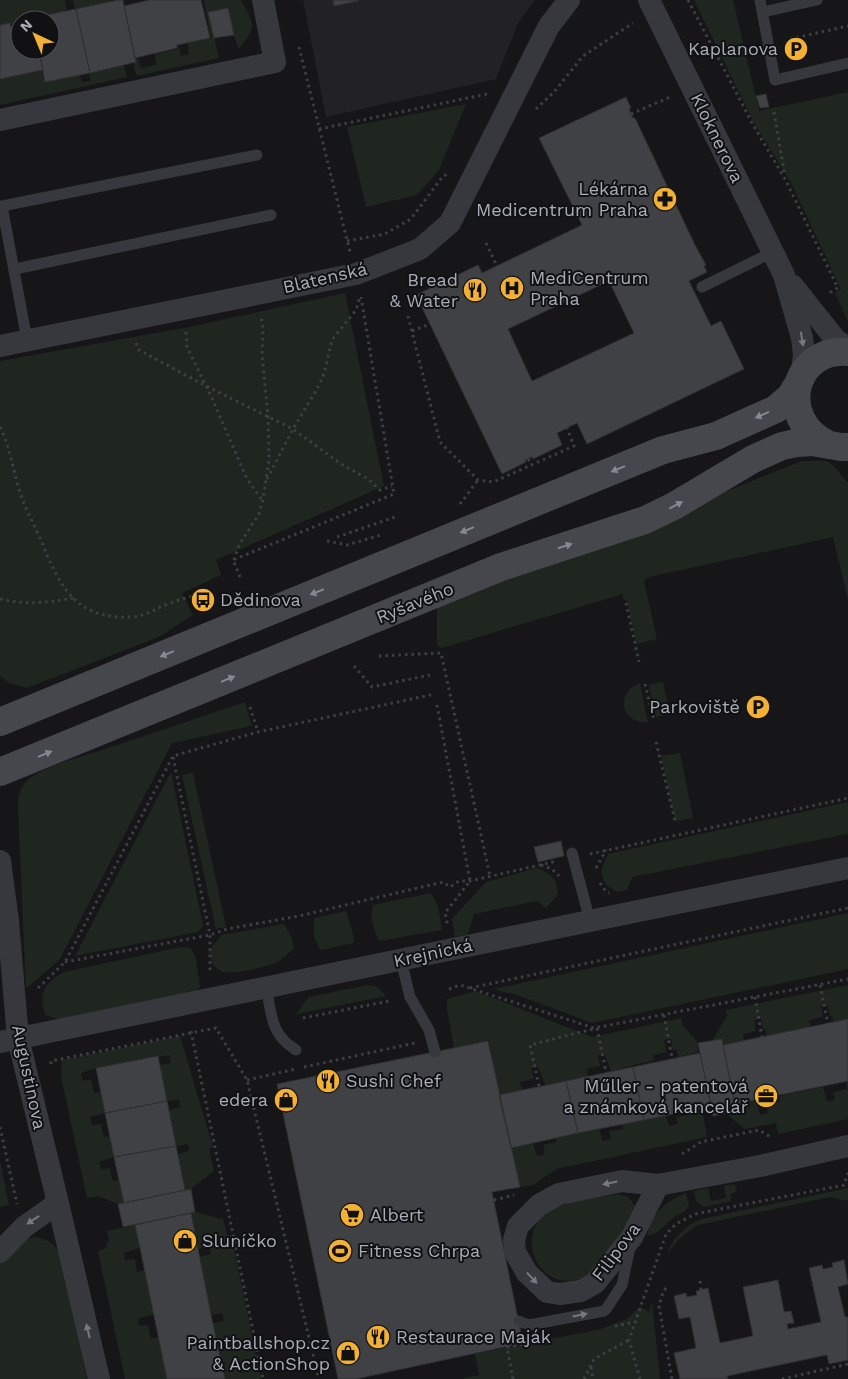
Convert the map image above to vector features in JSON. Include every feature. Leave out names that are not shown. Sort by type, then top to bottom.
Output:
[{"type":"main road","points":[[0,722],[663,450],[716,436],[776,409],[790,396],[806,370],[820,358],[848,350]]},
{"type":"main road","name":"Ryšavého","points":[[800,381],[796,400],[802,423],[813,436],[840,448]]},
{"type":"main road","name":"Ryšavého","points":[[0,772],[501,568],[645,520],[674,506],[769,451],[797,443],[840,448]]},
{"type":"street","points":[[0,120],[275,62],[263,0]]},
{"type":"street","name":"Blatenská","points":[[0,346],[356,274],[420,249],[450,223],[549,26],[569,0]]},
{"type":"street","name":"Kloknerova","points":[[645,9],[784,276],[802,338],[804,355],[800,381]]},
{"type":"street","name":"Kloknerova","points":[[784,276],[836,340],[848,350]]},
{"type":"street","name":"Augustinova","points":[[0,861],[8,921],[9,1040],[58,1203],[99,1379]]},
{"type":"street","name":"Krejnická","points":[[9,1040],[848,868]]},
{"type":"street","name":"Filipova","points":[[658,1185],[632,1237],[595,1283],[581,1291],[560,1294],[547,1292],[527,1273],[515,1252],[514,1240],[518,1226],[539,1205],[559,1194],[622,1180],[658,1185],[760,1166],[848,1146]]},
{"type":"street","points":[[0,1252],[24,1227],[58,1203]]},
{"type":"lane","points":[[760,0],[775,80],[848,63]]},
{"type":"lane","points":[[762,12],[817,0]]},
{"type":"lane","points":[[27,340],[2,206],[257,155]]},
{"type":"lane","points":[[15,269],[271,216]]},
{"type":"lane","points":[[702,286],[773,252]]},
{"type":"lane","points":[[572,855],[590,921]]},
{"type":"lane","points":[[402,960],[410,997],[429,1030],[434,1052]]},
{"type":"lane","points":[[266,987],[273,1023],[278,1035],[286,1044],[296,1050]]},
{"type":"lane","points":[[519,1321],[529,1325],[604,1311],[622,1285],[632,1237]]},
{"type":"path","points":[[688,0],[752,123],[785,179],[838,288],[830,292],[834,299]]},
{"type":"path","points":[[530,113],[554,92],[583,56],[645,9]]},
{"type":"path","points":[[790,39],[848,26]]},
{"type":"path","points":[[297,38],[356,274]]},
{"type":"path","points":[[319,129],[492,93]]},
{"type":"path","points":[[631,114],[675,94]]},
{"type":"path","points":[[774,112],[785,179]]},
{"type":"path","points":[[347,241],[386,234],[411,219],[443,176],[450,173]]},
{"type":"path","points":[[486,243],[497,266]]},
{"type":"path","points":[[240,577],[233,560],[239,545],[259,514],[269,459],[268,416],[262,354],[263,327],[257,294]]},
{"type":"path","points":[[361,296],[369,294]]},
{"type":"path","points":[[266,482],[324,374],[332,340],[356,310],[361,296]]},
{"type":"path","points":[[233,560],[394,494],[361,296]]},
{"type":"path","points":[[185,308],[187,347],[247,479],[263,500]]},
{"type":"path","points":[[408,316],[440,442],[478,480],[493,482],[574,446],[567,428]]},
{"type":"path","points":[[123,321],[139,350],[293,429],[341,464],[368,479],[380,490],[392,486]]},
{"type":"path","points":[[412,331],[430,324]]},
{"type":"path","points":[[0,427],[6,438],[26,511],[36,528],[49,562],[60,581],[73,598],[84,608],[108,617],[133,617],[149,614],[169,603],[200,594]]},
{"type":"path","points":[[528,459],[532,466]]},
{"type":"path","points":[[337,537],[398,516]]},
{"type":"path","points":[[327,541],[347,545]]},
{"type":"path","points":[[0,599],[20,604],[50,603],[73,598]]},
{"type":"path","points":[[626,603],[639,662]]},
{"type":"path","points":[[379,656],[441,653],[490,876]]},
{"type":"path","points":[[354,666],[372,687],[430,675]]},
{"type":"path","points":[[645,684],[654,720]]},
{"type":"path","points":[[32,994],[65,962],[173,756],[258,732],[435,694]]},
{"type":"path","points":[[437,705],[470,881],[444,913],[449,932]]},
{"type":"path","points":[[250,707],[258,732]]},
{"type":"path","points":[[656,742],[675,821]]},
{"type":"path","points":[[173,756],[210,935],[210,980]]},
{"type":"path","points":[[65,962],[210,935],[227,929],[299,916],[443,882],[450,887],[459,881],[470,881],[540,865],[572,855],[848,798]]},
{"type":"path","points":[[595,873],[596,866],[606,849]]},
{"type":"path","points":[[540,865],[552,869],[561,878]]},
{"type":"path","points":[[598,880],[606,892],[612,894]]},
{"type":"path","points":[[469,988],[848,908]]},
{"type":"path","points":[[539,1086],[530,1045],[595,1028],[848,979]]},
{"type":"path","points":[[820,984],[828,1024]]},
{"type":"path","points":[[449,989],[460,985],[595,1028]]},
{"type":"path","points":[[755,997],[762,1037]]},
{"type":"path","points":[[302,1018],[390,1001]]},
{"type":"path","points":[[183,1004],[192,1032],[264,1379]]},
{"type":"path","points":[[664,1015],[672,1058]]},
{"type":"path","points":[[51,1062],[216,1028],[247,1080],[319,1379]]},
{"type":"path","points":[[595,1028],[606,1072]]},
{"type":"path","points":[[247,1080],[411,1044]]},
{"type":"path","points":[[0,1127],[18,1212]]},
{"type":"path","points":[[685,1154],[701,1142],[759,1130],[775,1140]]},
{"type":"path","points":[[640,1379],[629,1340],[662,1243],[666,1234],[676,1224],[695,1214],[844,1185],[848,1172]]},
{"type":"path","points":[[700,1280],[701,1290]]},
{"type":"path","points":[[666,1288],[659,1306],[672,1379]]},
{"type":"path","points":[[584,1379],[594,1359],[629,1340]]},
{"type":"path","points":[[782,1379],[848,1364]]},
{"type":"path","points":[[591,1366],[593,1379]]},
{"type":"shaded area","points":[[0,0],[65,0],[67,11],[60,12],[60,10],[10,10],[10,25],[9,23],[0,25]]},
{"type":"shaded area","points":[[73,0],[111,0],[111,2],[75,9]]},
{"type":"shaded area","points":[[204,0],[241,0],[252,25],[249,35],[239,49],[233,34],[228,8],[208,11],[219,58],[136,75],[133,59],[138,58],[141,68],[156,65],[155,54],[179,49],[179,45],[181,56],[189,54],[188,43],[211,38]]},
{"type":"shaded area","points":[[303,0],[535,0],[518,23],[496,79],[326,117]]},
{"type":"shaded area","points":[[694,0],[733,0],[759,111],[848,92],[848,322],[835,293],[841,289],[791,183],[753,121]]},
{"type":"shaded area","points":[[124,65],[127,77],[0,105],[0,79],[42,71],[45,82],[80,75],[82,82],[90,81],[89,73]]},
{"type":"shaded area","points":[[466,104],[439,170],[417,195],[366,207],[347,127]]},
{"type":"shaded area","points":[[345,293],[384,486],[216,560],[221,575],[182,593],[193,615],[159,637],[27,688],[9,683],[0,676],[0,361],[189,327]]},
{"type":"shaded area","points":[[802,461],[828,461],[848,483],[848,600],[833,537],[649,577],[644,581],[657,639],[636,644],[627,601],[623,599],[623,594],[442,648],[437,645],[437,607]]},
{"type":"shaded area","points":[[663,682],[670,714],[656,717],[649,685]]},
{"type":"shaded area","points":[[640,683],[649,722],[640,722],[632,718],[624,707],[626,693]]},
{"type":"shaded area","points":[[245,702],[252,726],[172,743],[60,959],[26,989],[18,811],[19,794],[25,783],[34,775],[62,763]]},
{"type":"shaded area","points":[[680,753],[693,818],[675,821],[661,756]]},
{"type":"shaded area","points":[[171,772],[203,925],[202,928],[197,932],[75,956]]},
{"type":"shaded area","points":[[193,773],[226,927],[216,929],[182,775]]},
{"type":"shaded area","points":[[848,802],[848,834],[632,877],[627,890],[617,892],[605,884],[601,871],[608,854]]},
{"type":"shaded area","points":[[537,868],[553,877],[557,888],[558,894],[546,908],[537,901],[474,914],[468,934],[455,937],[452,919],[486,882]]},
{"type":"shaded area","points":[[431,893],[438,906],[442,930],[379,941],[372,919],[373,905]]},
{"type":"shaded area","points":[[346,911],[354,943],[320,950],[314,937],[314,918]]},
{"type":"shaded area","points":[[848,913],[848,969],[592,1023],[523,997],[494,989]]},
{"type":"shaded area","points":[[284,924],[292,938],[294,948],[278,961],[256,969],[239,972],[221,971],[213,963],[209,951],[221,935]]},
{"type":"shaded area","points":[[181,947],[191,948],[196,959],[200,987],[197,991],[58,1019],[45,1015],[43,994],[45,989],[52,980],[64,972]]},
{"type":"shaded area","points":[[367,985],[376,986],[386,996],[296,1014],[309,997]]},
{"type":"shaded area","points":[[848,985],[848,1020],[834,1023],[827,1005],[821,1006],[823,1017],[809,1020],[811,1028],[767,1037],[761,1018],[754,1020],[756,1031],[743,1034],[744,1041],[718,1045],[711,1042],[727,1016],[726,1010]]},
{"type":"shaded area","points":[[476,991],[592,1037],[681,1018],[683,1026],[697,1041],[698,1052],[679,1057],[676,1050],[673,1050],[671,1039],[664,1040],[666,1052],[653,1055],[654,1060],[611,1071],[604,1053],[598,1055],[600,1066],[587,1069],[588,1076],[545,1085],[538,1067],[531,1068],[534,1079],[520,1082],[522,1090],[499,1095],[489,1040],[454,1048],[447,1010],[447,999]]},
{"type":"shaded area","points":[[180,1036],[213,1147],[209,1148],[214,1171],[191,1189],[185,1190],[178,1154],[189,1151],[188,1144],[176,1146],[169,1110],[180,1107],[179,1100],[167,1101],[160,1065],[171,1063],[169,1055],[96,1068],[81,1073],[83,1081],[91,1079],[94,1093],[101,1092],[105,1113],[90,1117],[92,1125],[101,1124],[104,1137],[110,1136],[114,1157],[99,1162],[101,1169],[110,1168],[113,1181],[119,1180],[124,1203],[118,1204],[98,1196],[87,1198],[61,1076],[62,1060]]},
{"type":"shaded area","points":[[846,1082],[848,1082],[848,1119],[778,1134],[776,1123],[745,1129],[726,1114],[732,1104],[756,1101],[760,1115],[768,1113],[767,1105],[780,1102],[779,1096],[823,1087],[827,1101],[835,1100],[833,1092],[847,1089]]},
{"type":"shaded area","points":[[702,1108],[707,1137],[556,1169],[534,1185],[520,1187],[510,1148],[533,1143],[537,1156],[545,1154],[543,1145],[556,1142],[556,1138],[599,1129],[603,1141],[611,1139],[609,1131],[623,1129],[622,1124],[666,1115],[669,1126],[677,1124],[676,1117],[689,1115],[688,1110]]},
{"type":"shaded area","points":[[0,1161],[9,1205],[0,1207]]},
{"type":"shaded area","points":[[735,1184],[737,1192],[730,1194],[731,1201],[704,1207],[696,1201],[694,1191],[708,1188],[711,1201],[726,1198],[724,1186]]},
{"type":"shaded area","points":[[848,1188],[848,1201],[830,1197],[698,1225],[672,1247],[667,1257],[671,1245],[679,1234],[701,1219]]},
{"type":"shaded area","points":[[686,1193],[689,1205],[684,1212],[677,1215],[656,1233],[647,1236],[652,1220],[661,1208]]},
{"type":"shaded area","points":[[618,1194],[628,1197],[636,1207],[625,1229],[591,1274],[567,1281],[554,1278],[544,1271],[536,1260],[532,1248],[532,1235],[537,1222],[548,1212],[563,1205]]},
{"type":"shaded area","points":[[195,1212],[223,1219],[227,1235],[231,1235],[261,1379],[225,1379],[213,1323],[224,1321],[222,1313],[211,1315],[199,1257],[211,1254],[209,1246],[198,1249],[191,1213]]},
{"type":"shaded area","points":[[135,1225],[140,1248],[124,1253],[125,1260],[135,1259],[137,1272],[145,1270],[154,1314],[138,1319],[139,1326],[148,1325],[151,1338],[159,1337],[167,1379],[125,1379],[98,1251],[105,1249],[109,1240],[107,1231]]},
{"type":"shaded area","points":[[35,1237],[47,1240],[54,1245],[61,1258],[87,1379],[0,1379],[0,1263],[22,1240]]},
{"type":"shaded area","points":[[652,1302],[660,1379],[464,1379],[479,1375],[475,1354],[601,1329],[627,1319],[640,1307],[649,1312]]},
{"type":"building","points":[[123,0],[136,62],[90,73],[76,9]]},
{"type":"building","points":[[149,0],[201,0],[210,38],[177,45],[177,48],[135,58],[124,6]]},
{"type":"building","points":[[333,0],[358,0],[358,1],[334,6]]},
{"type":"building","points":[[228,8],[234,35],[214,38],[208,12]]},
{"type":"building","points":[[76,9],[90,73],[45,82],[41,60],[60,60],[60,12]]},
{"type":"building","points":[[10,23],[10,60],[41,60],[43,70],[0,79],[0,25]]},
{"type":"building","points":[[766,94],[769,107],[760,108],[756,96]]},
{"type":"building","name":"MediCentrum Praha","points":[[626,97],[631,108],[629,109],[631,114],[635,118],[706,265],[704,266],[707,272],[689,281],[711,326],[721,321],[744,369],[587,444],[577,423],[557,433],[562,445],[533,459],[532,457],[525,460],[526,462],[502,474],[416,295],[478,265],[482,273],[582,225],[539,138]],"holes":[[[609,281],[634,333],[532,381],[508,329]]]},
{"type":"building","points":[[561,841],[564,856],[538,862],[534,847]]},
{"type":"building","points":[[848,1019],[848,1081],[735,1104],[723,1045]]},
{"type":"building","points":[[722,1039],[736,1111],[713,1116],[698,1043]]},
{"type":"building","points":[[488,1041],[520,1187],[492,1192],[523,1343],[356,1379],[338,1379],[277,1084]]},
{"type":"building","points":[[700,1053],[711,1106],[644,1120],[633,1067]]},
{"type":"building","points":[[158,1056],[167,1101],[105,1113],[96,1068]]},
{"type":"building","points":[[633,1067],[644,1120],[578,1133],[566,1081]]},
{"type":"building","points":[[566,1081],[578,1133],[511,1148],[499,1095]]},
{"type":"building","points":[[167,1101],[176,1146],[114,1157],[105,1113]]},
{"type":"building","points":[[176,1146],[185,1190],[124,1203],[114,1157]]},
{"type":"building","points":[[191,1189],[195,1212],[123,1227],[118,1204]]},
{"type":"building","points":[[191,1213],[225,1379],[167,1379],[135,1225]]},
{"type":"building","points":[[844,1260],[848,1284],[838,1287],[845,1317],[848,1317],[848,1360],[829,1364],[827,1355],[727,1376],[728,1379],[680,1379],[674,1353],[696,1348],[690,1317],[679,1319],[674,1296],[686,1293],[687,1297],[697,1295],[696,1291],[708,1288],[720,1343],[753,1336],[743,1287],[778,1280],[784,1312],[791,1311],[794,1323],[787,1324],[788,1329],[821,1322],[809,1268],[822,1265],[823,1269],[833,1267],[832,1263]]},
{"type":"place","name":"Kaplanova","points":[[796,49]]},
{"type":"place","name":"Lékárna Medicentrum Praha","points":[[665,199]]},
{"type":"place","name":"MediCentrum Praha","points":[[512,288]]},
{"type":"place","name":"Bread & Water","points":[[475,290]]},
{"type":"place","name":"Dědinova","points":[[203,600]]},
{"type":"place","name":"Parkoviště","points":[[758,707]]},
{"type":"place","name":"Sushi Chef","points":[[328,1081]]},
{"type":"place","name":"Műller - patentová a známková kancelář","points":[[766,1096]]},
{"type":"place","name":"edera","points":[[286,1100]]},
{"type":"place","name":"Albert","points":[[352,1215]]},
{"type":"place","name":"Sluníčko","points":[[185,1241]]},
{"type":"place","name":"Fitness Chrpa","points":[[340,1251]]},
{"type":"place","name":"Restaurace Maják","points":[[378,1337]]},
{"type":"place","name":"Paintballshop.cz & ActionShop","points":[[348,1353]]}]
